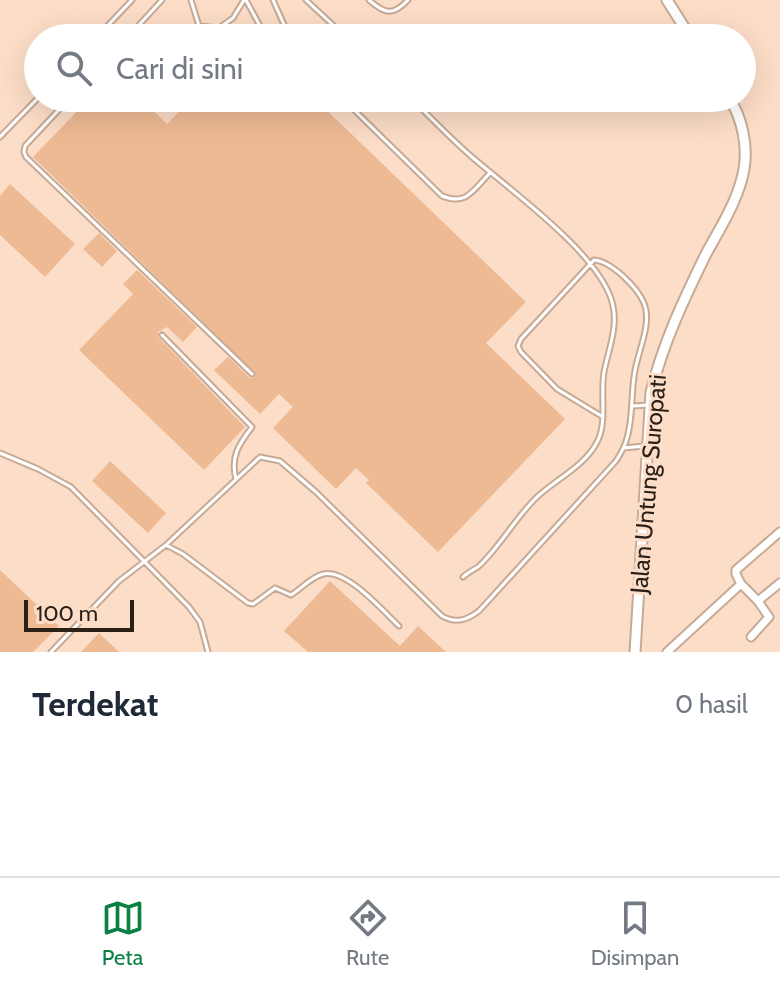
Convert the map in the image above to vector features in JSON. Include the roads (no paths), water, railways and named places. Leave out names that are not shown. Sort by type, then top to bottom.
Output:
[{"type":"main road","points":[[667,0],[682,24]]},
{"type":"main road","name":"Jalan Untung Suropati","points":[[635,652],[650,405],[659,359],[672,327],[736,195],[744,168],[745,140],[737,112]]},
{"type":"street","points":[[751,637],[769,617],[741,584],[736,570],[780,532]]},
{"type":"street","points":[[758,601],[780,583]]},
{"type":"street","points":[[667,652],[741,584]]},
{"type":"lane","points":[[109,24],[132,0]]},
{"type":"lane","points":[[140,24],[162,0]]},
{"type":"lane","points":[[191,0],[198,24]]},
{"type":"lane","points":[[225,24],[233,18],[245,0],[259,24]]},
{"type":"lane","points":[[273,0],[284,24]]},
{"type":"lane","points":[[306,0],[332,24]]},
{"type":"lane","points":[[369,0],[390,12],[399,10],[408,0]]},
{"type":"lane","points":[[0,137],[24,112]]},
{"type":"lane","points":[[57,112],[25,146],[26,157],[252,374]]},
{"type":"lane","points":[[356,112],[442,196],[455,201],[466,198],[491,172]]},
{"type":"lane","points":[[426,112],[589,264],[609,293],[614,309],[611,347],[604,373],[603,417],[596,444],[576,466],[536,498],[476,568],[463,577]]},
{"type":"lane","points":[[51,652],[119,581],[166,545],[260,457],[280,461],[316,492],[435,610],[448,619],[461,621],[479,611],[616,461],[624,448],[633,406],[634,375],[647,318],[644,304],[635,289],[605,262],[594,260],[518,346],[557,389],[603,417]]},
{"type":"lane","points":[[162,335],[252,427],[237,447],[232,465],[236,479]]},
{"type":"lane","points":[[633,406],[650,405]]},
{"type":"lane","points":[[624,448],[647,446]]},
{"type":"lane","points":[[0,453],[71,487],[189,607],[200,622],[208,652]]},
{"type":"lane","points":[[166,545],[183,554],[248,603],[253,604],[275,588],[291,595],[319,575],[329,573],[364,591],[399,626]]}]
